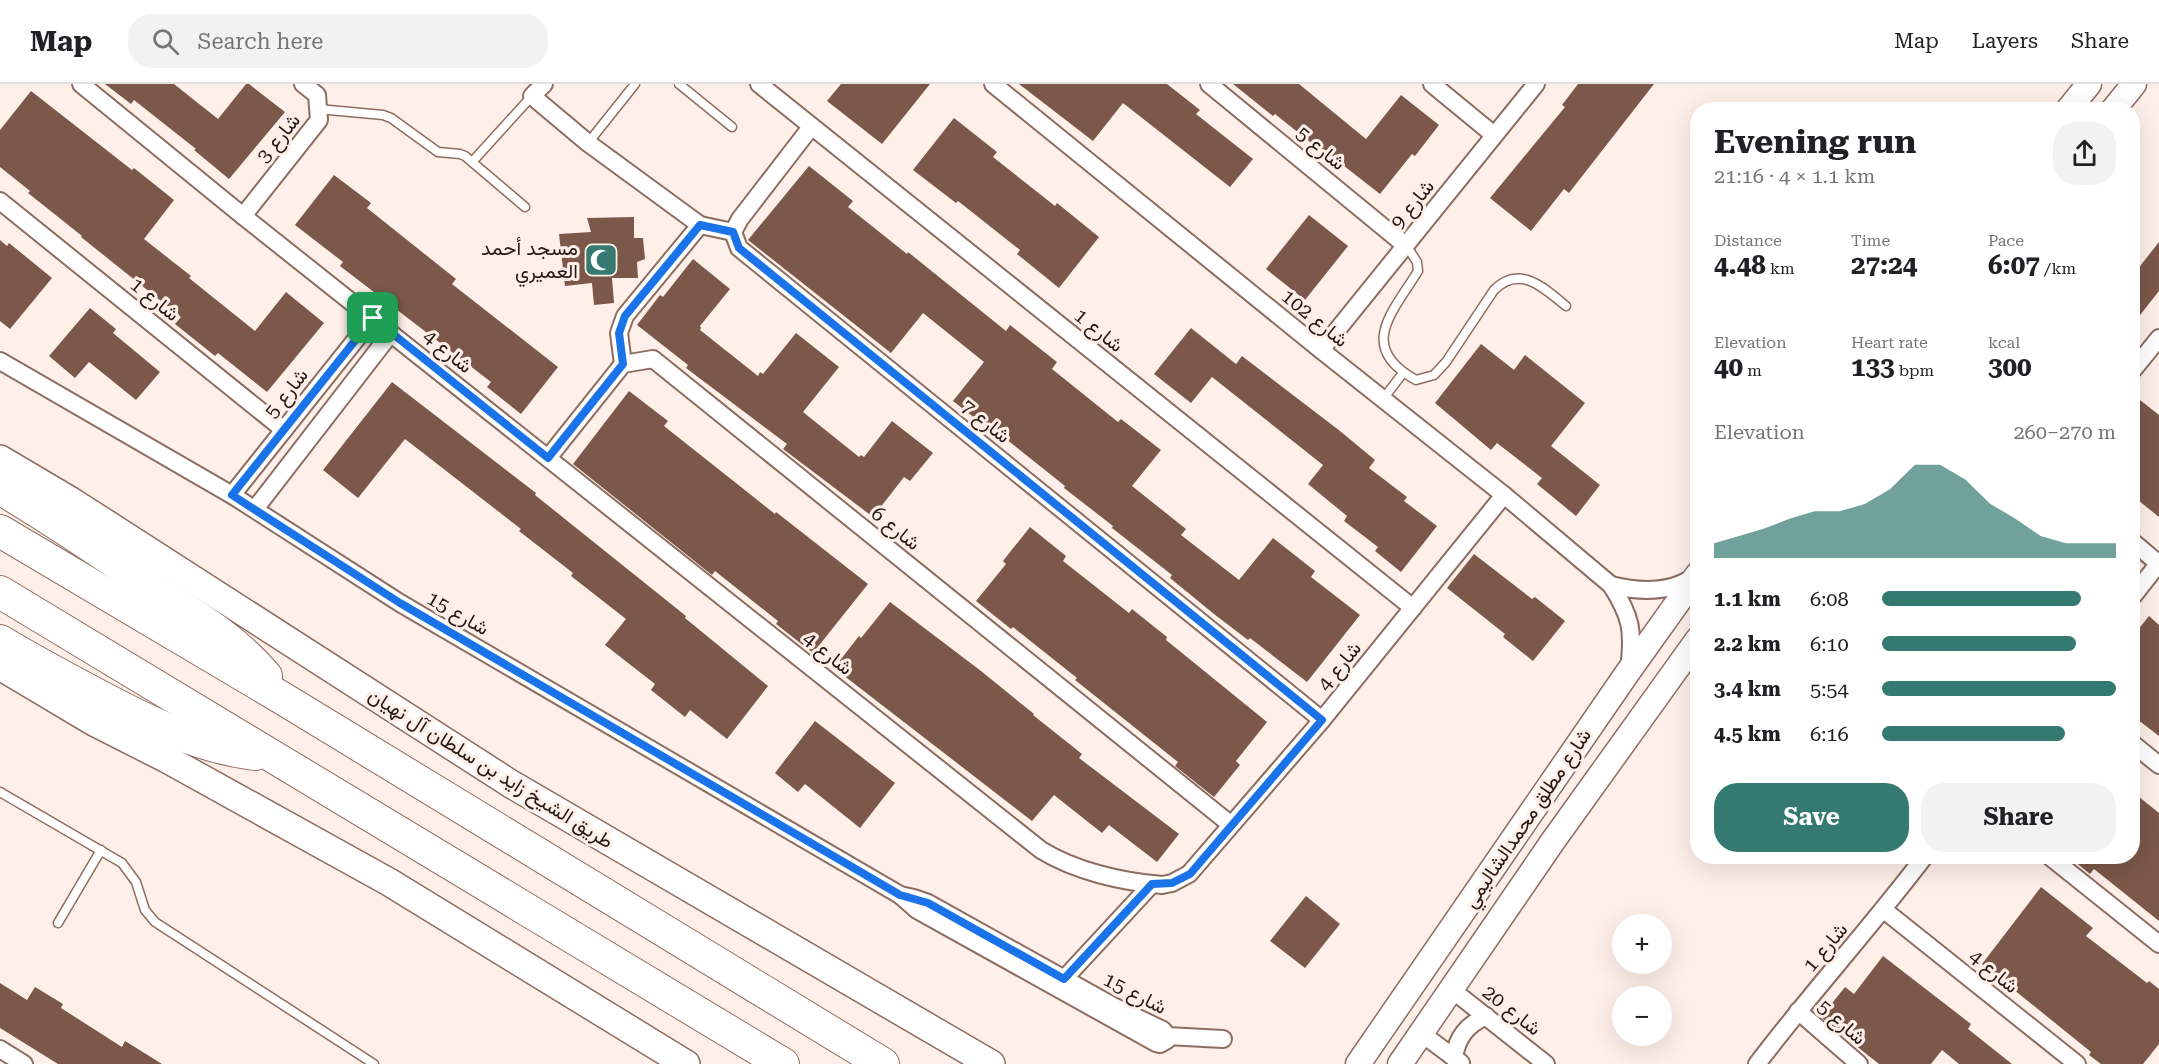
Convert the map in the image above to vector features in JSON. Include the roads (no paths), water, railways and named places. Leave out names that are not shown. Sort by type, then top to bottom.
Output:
[{"type":"highway","points":[[0,488],[44,514],[220,633],[261,670],[282,698]]},
{"type":"highway","points":[[0,531],[282,698],[883,1064]]},
{"type":"highway","points":[[0,592],[783,1064]]},
{"type":"highway","points":[[0,641],[44,667],[168,730],[227,749],[276,757]]},
{"type":"main road","name":"طريق الشيخ زايد بن سلطان آل نهيان","points":[[0,459],[71,501],[511,784],[991,1064]]},
{"type":"main road","points":[[0,666],[94,722],[165,758],[389,882],[686,1064]]},
{"type":"main road","points":[[893,1007],[980,1064]]},
{"type":"street","name":"شارع 4","points":[[81,84],[243,216],[1041,850],[1082,870],[1152,884],[1172,883],[1190,874],[1230,824],[1322,720],[1504,495]]},
{"type":"street","name":"شارع 3","points":[[243,216],[319,120],[317,95],[303,84]]},
{"type":"street","name":"شارع 1","points":[[759,84],[1413,608]]},
{"type":"street","name":"شارع 102","points":[[993,84],[1504,495],[1611,585],[1622,602],[1630,622],[1632,643],[1628,672]]},
{"type":"street","name":"شارع 5","points":[[1209,84],[1405,245]]},
{"type":"street","points":[[1432,84],[1494,135]]},
{"type":"street","name":"شارع 9","points":[[1321,350],[1536,84]]},
{"type":"street","points":[[2074,102],[2089,84]]},
{"type":"street","points":[[2119,102],[2134,84]]},
{"type":"street","points":[[538,90],[588,143],[700,225],[733,232],[740,219],[812,126]]},
{"type":"street","name":"شارع 1","points":[[0,201],[284,430]]},
{"type":"street","points":[[548,458],[623,364],[619,333],[625,316],[700,225]]},
{"type":"street","name":"شارع 7","points":[[733,232],[739,248],[1322,720]]},
{"type":"street","name":"شارع 5","points":[[232,495],[373,318]]},
{"type":"street","points":[[255,509],[391,333]]},
{"type":"street","points":[[2140,366],[2153,358],[2159,339]]},
{"type":"street","name":"شارع 6","points":[[623,364],[653,359],[1230,824]]},
{"type":"street","name":"شارع 15","points":[[0,361],[232,495],[400,603],[900,895],[917,910],[1156,1043],[1164,1043],[1167,1036],[1162,1030],[1129,1015],[928,903],[900,895]]},
{"type":"street","points":[[2140,548],[2159,563],[2140,587]]},
{"type":"street","name":"شارع 102","points":[[1611,585],[1631,590],[1652,591],[1672,586],[1690,577]]},
{"type":"street","name":"شارع مطلق محمدالشاليمي","points":[[1358,1064],[1690,584]]},
{"type":"street","name":"شارع مطلق محمدالشاليمي","points":[[1400,1064],[1553,841],[1690,650]]},
{"type":"street","points":[[2140,750],[2159,765]]},
{"type":"street","points":[[1526,819],[1527,831],[1531,836],[1541,842],[1553,841]]},
{"type":"street","name":"شارع 1","points":[[1757,1064],[1798,1011],[1884,910],[1919,864]]},
{"type":"street","points":[[2059,864],[2159,944]]},
{"type":"street","points":[[1064,979],[1152,884]]},
{"type":"street","name":"شارع 4","points":[[1884,910],[2077,1064]]},
{"type":"street","name":"شارع 20","points":[[1451,989],[1546,1064]]},
{"type":"street","name":"شارع 5","points":[[1798,1011],[1859,1064]]},
{"type":"street","points":[[1458,1061],[1458,1040],[1470,1025],[1486,1016]]},
{"type":"street","points":[[1421,1033],[1458,1061]]},
{"type":"street","points":[[1167,1036],[1223,1039]]},
{"type":"street","points":[[0,1049],[24,1064]]},
{"type":"lane","points":[[588,143],[635,84]]},
{"type":"lane","points":[[679,84],[732,127]]},
{"type":"lane","points":[[472,162],[538,90]]},
{"type":"lane","points":[[318,109],[383,115],[438,153],[460,154],[525,207]]},
{"type":"lane","points":[[1405,245],[1417,262],[1418,271],[1388,319],[1383,331],[1384,347],[1391,361],[1403,373],[1416,380],[1434,375],[1446,362],[1494,290],[1502,282],[1512,278],[1528,279],[1566,306]]},
{"type":"lane","points":[[1383,399],[1403,373]]},
{"type":"lane","points":[[0,792],[122,863],[136,882],[145,910],[155,922],[374,1064]]},
{"type":"lane","points":[[58,923],[101,850]]},
{"type":"place","name":"مسجد أحمد العميري","points":[[601,260]]}]
